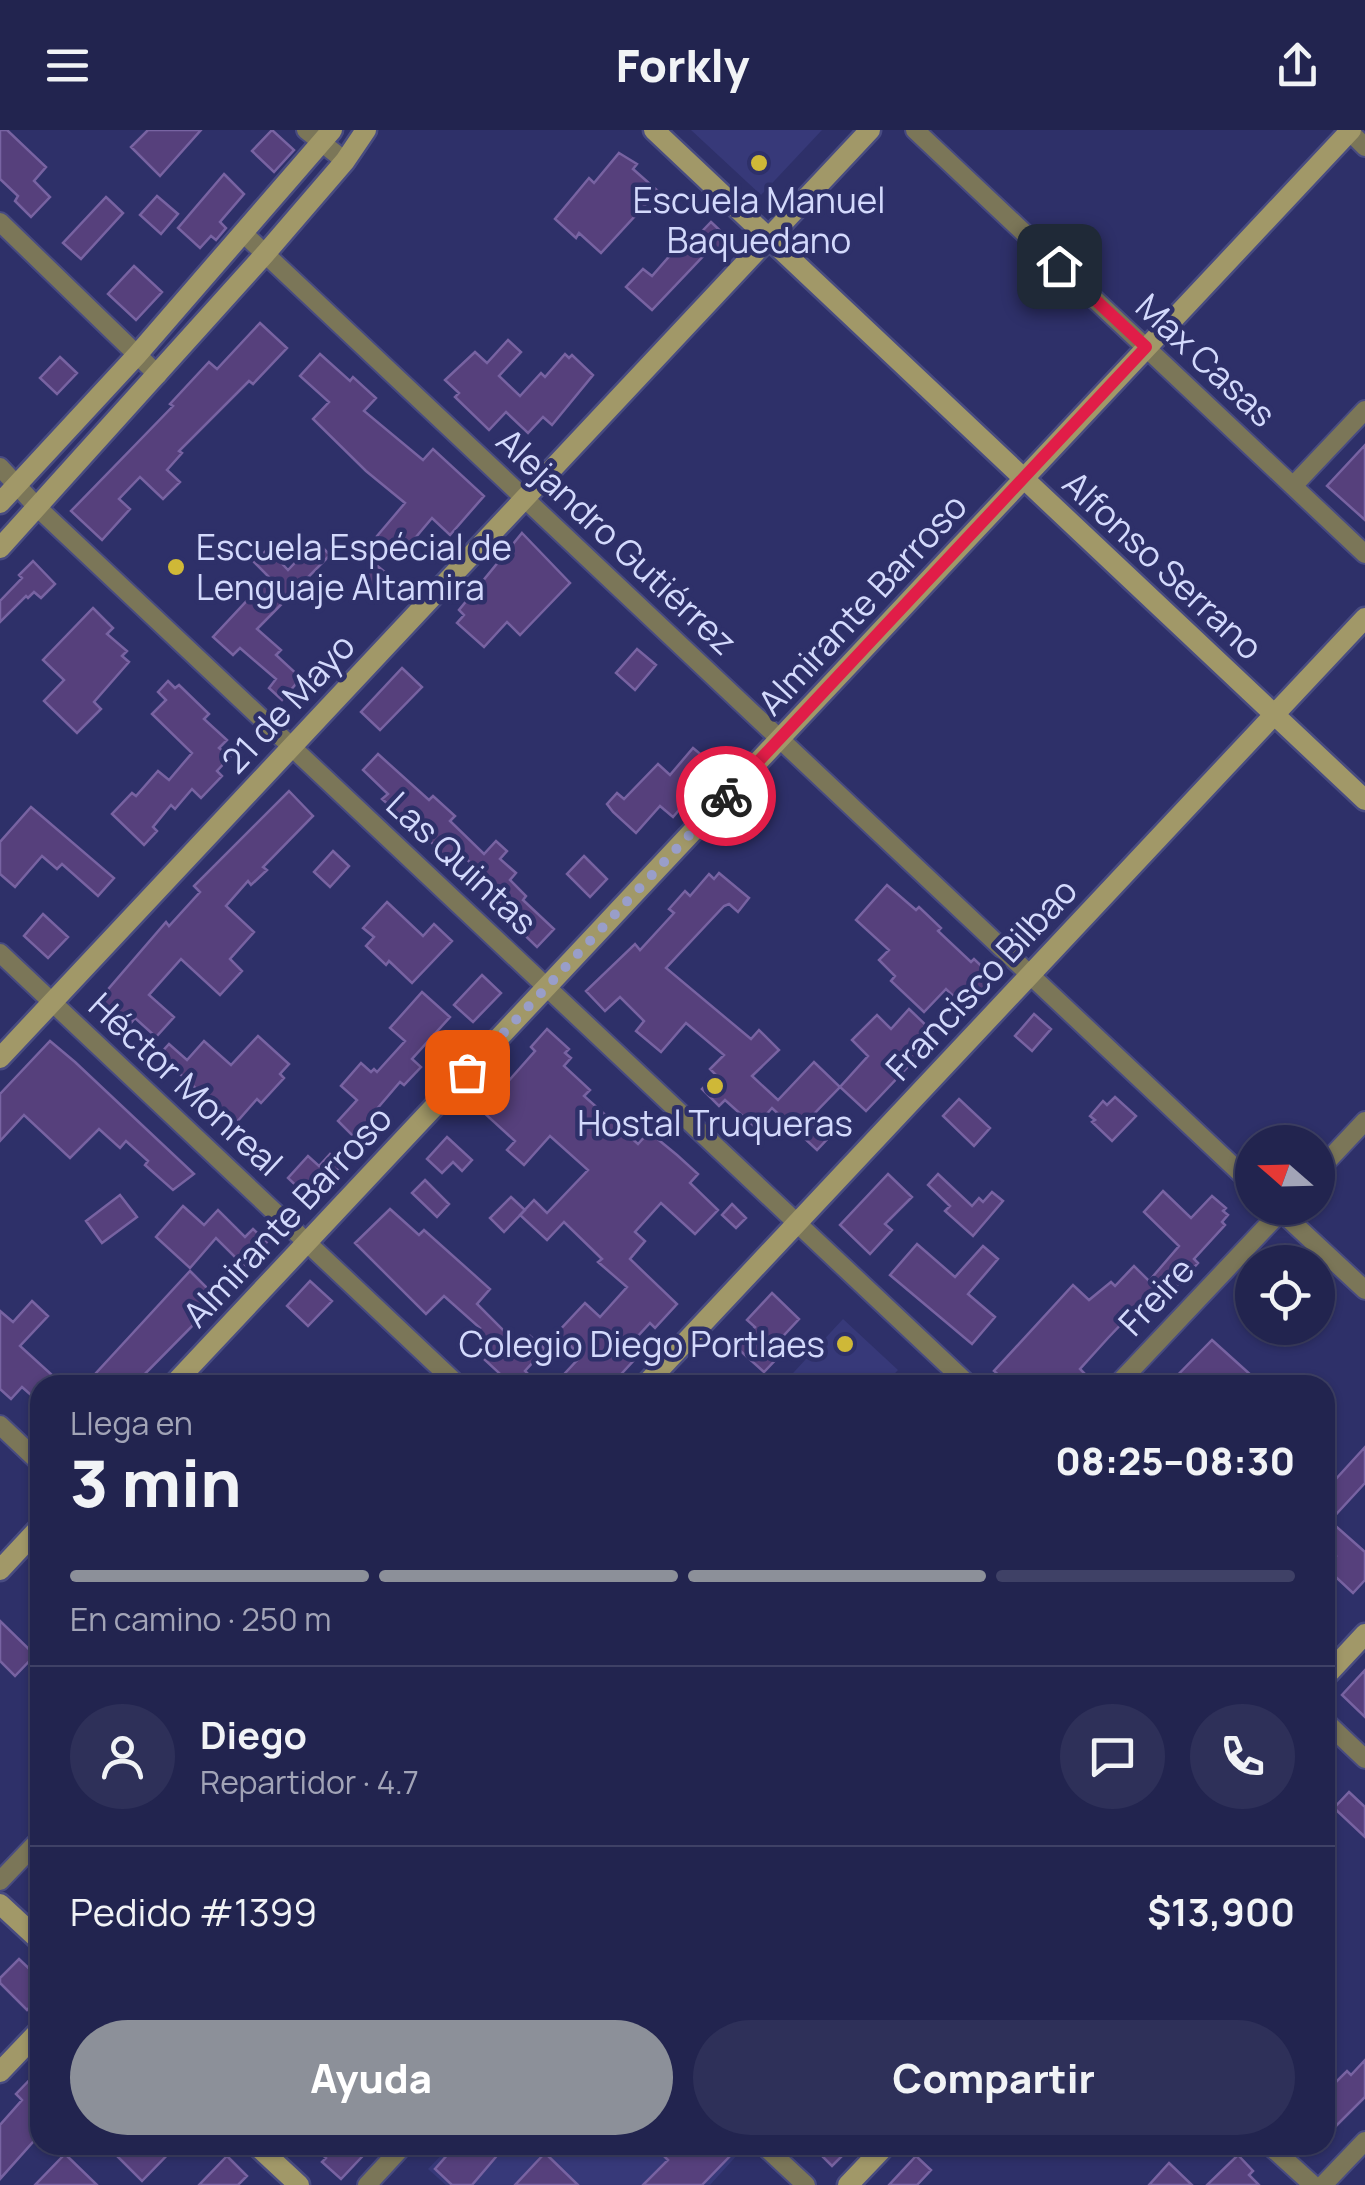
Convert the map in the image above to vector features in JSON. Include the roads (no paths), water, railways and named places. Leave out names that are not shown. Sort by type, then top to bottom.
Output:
[{"type":"street","points":[[0,548],[266,254],[366,130]]},
{"type":"street","name":"Alfonso Serrano","points":[[654,130],[1365,800]]},
{"type":"street","name":"21 de Mayo","points":[[0,1058],[870,130]]},
{"type":"street","name":"Max Casas","points":[[915,130],[1365,554]]},
{"type":"street","points":[[1349,131],[1365,147]]},
{"type":"street","name":"Almirante Barroso","points":[[182,1375],[1349,131]]},
{"type":"street","points":[[0,503],[244,233],[320,134],[344,161]]},
{"type":"street","points":[[0,222],[158,375]]},
{"type":"street","name":"Alejandro Gutiérrez","points":[[244,233],[1235,1168]]},
{"type":"street","points":[[1293,486],[1365,410]]},
{"type":"street","name":"Las Quintas","points":[[0,467],[38,508],[957,1375]]},
{"type":"street","name":"Francisco Bilbao","points":[[654,1375],[1365,618]]},
{"type":"street","name":"Héctor Monreal","points":[[0,953],[447,1375]]},
{"type":"street","points":[[1335,1153],[1365,1121]]},
{"type":"street","name":"Freire","points":[[1126,1375],[1265,1225]]},
{"type":"street","points":[[1297,1225],[1365,1290]]},
{"type":"street","points":[[0,1426],[30,1454]]},
{"type":"street","points":[[0,1570],[30,1538]]},
{"type":"street","points":[[1335,1666],[1365,1634]]},
{"type":"street","points":[[1335,1730],[1365,1759]]},
{"type":"street","points":[[0,1881],[30,1849]]},
{"type":"street","points":[[0,1904],[30,1932]]},
{"type":"street","points":[[0,2072],[30,2040]]},
{"type":"street","points":[[1323,2185],[1365,2140]]},
{"type":"street","points":[[267,2155],[299,2185]]},
{"type":"street","points":[[366,2185],[394,2155]]},
{"type":"street","points":[[774,2155],[806,2185]]},
{"type":"street","points":[[848,2185],[876,2155]]},
{"type":"street","points":[[1280,2155],[1312,2185]]},
{"type":"place","name":"Escuela Manuel Baquedano","points":[[759,163]]},
{"type":"place","name":"Escuela Espécial de Lenguaje Altamira","points":[[176,567]]},
{"type":"place","name":"Hostal Truqueras","points":[[715,1086]]},
{"type":"place","name":"Colegio Diego Portlaes","points":[[845,1344]]}]
